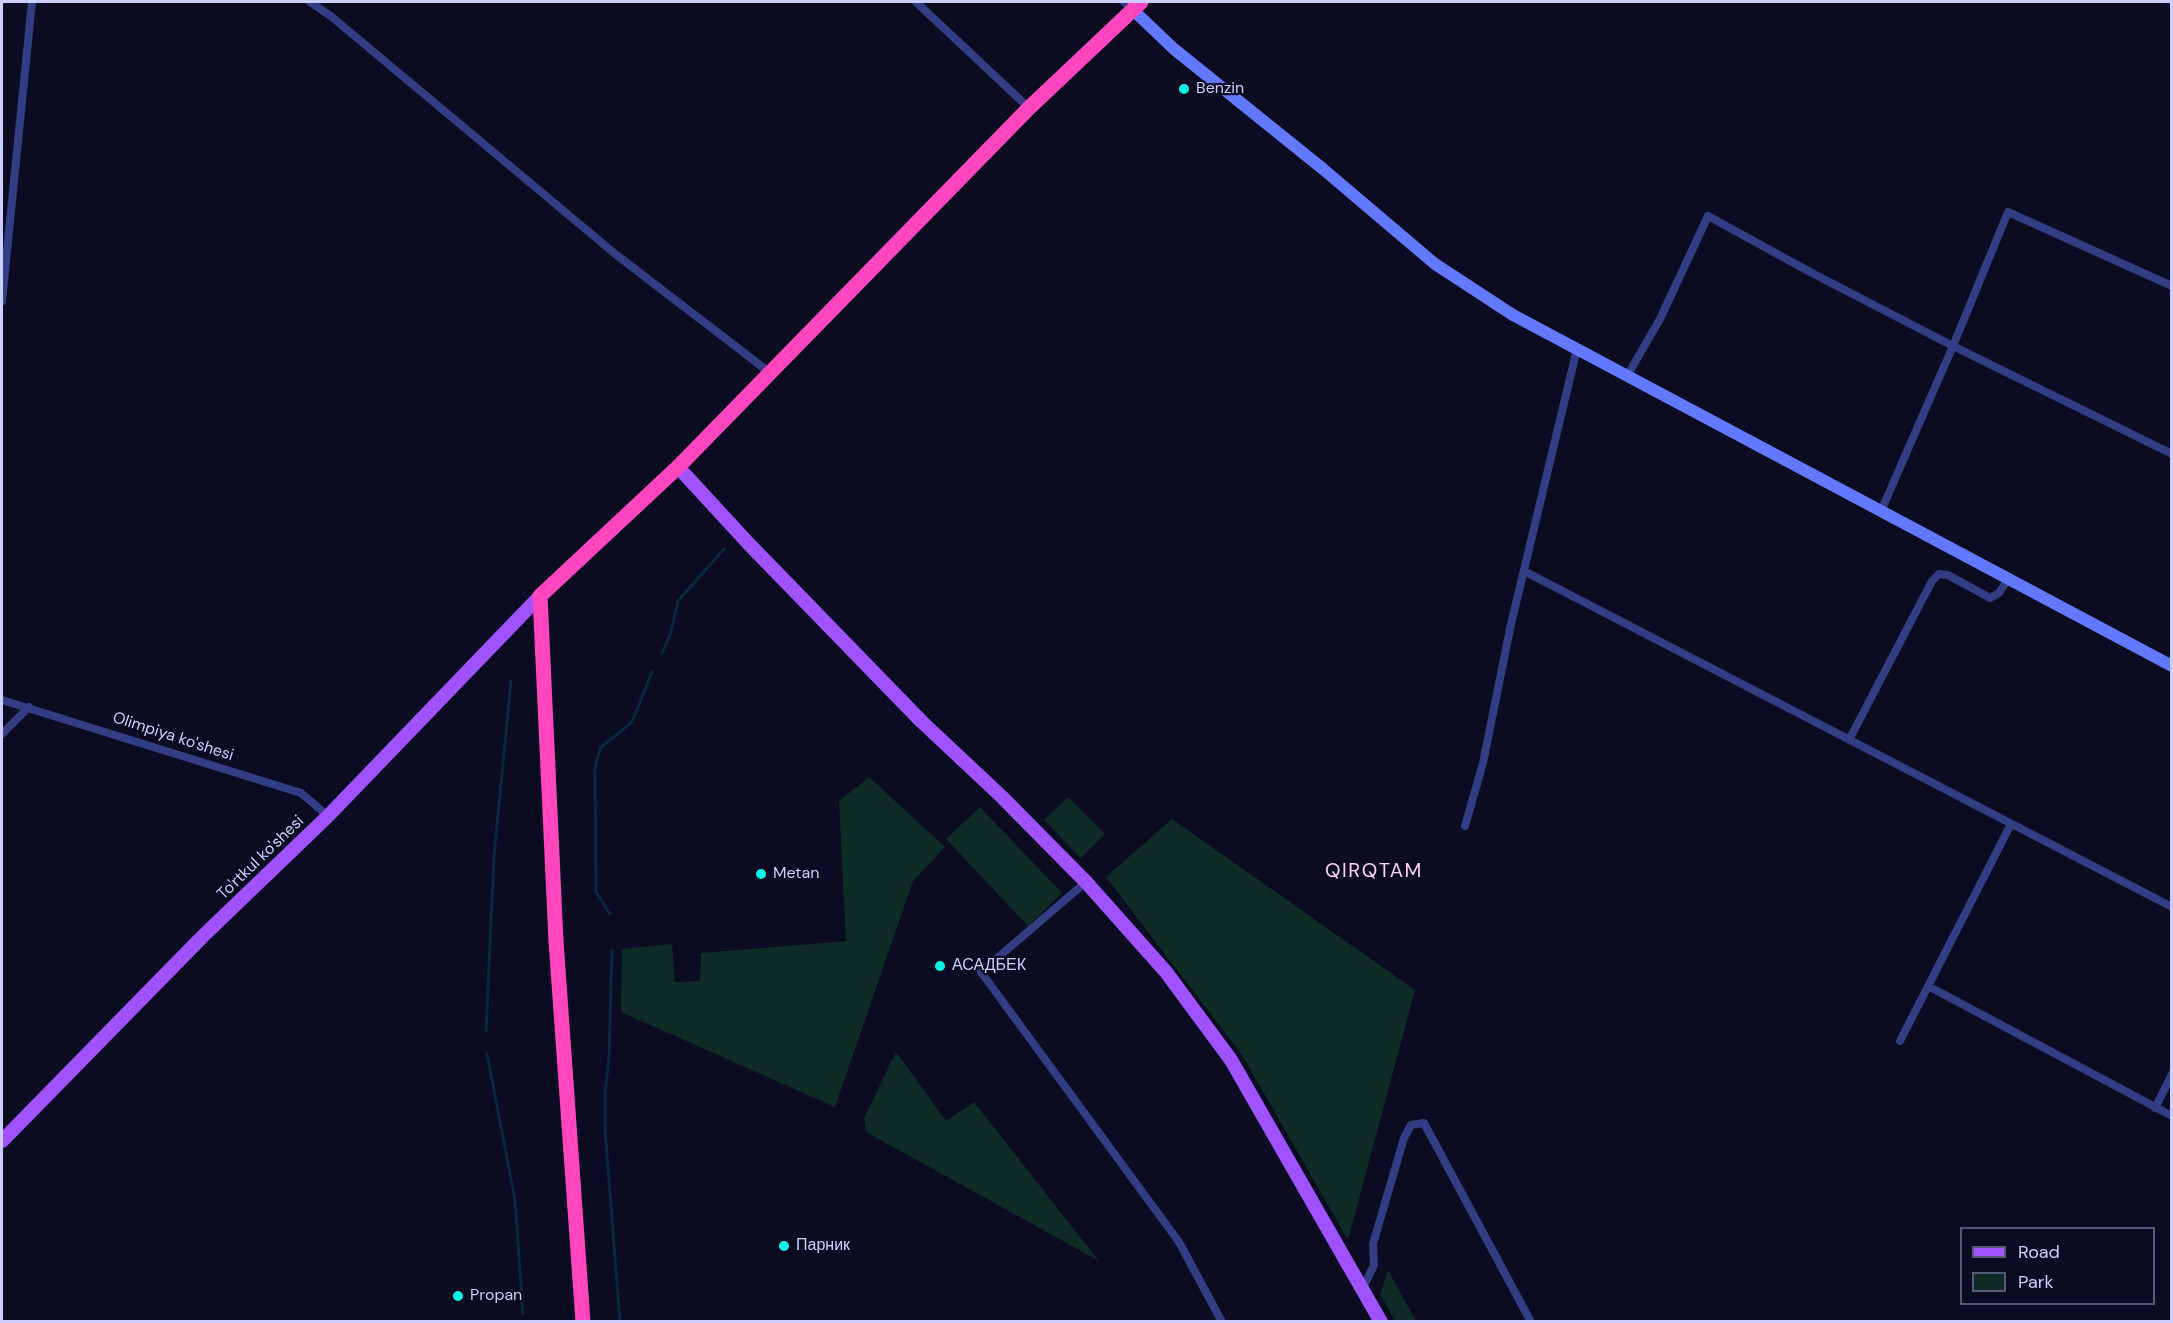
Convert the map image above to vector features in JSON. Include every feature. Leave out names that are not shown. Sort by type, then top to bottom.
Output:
[{"type":"highway","points":[[583,1322],[556,941],[540,596],[678,466],[1133,4]]},
{"type":"main road","points":[[678,466],[748,543],[921,721],[1002,797],[1086,882],[1166,972],[1231,1060],[1381,1322]]},
{"type":"main road","name":"To'rtkul ko'shesi","points":[[2,1141],[203,936],[328,816],[540,596]]},
{"type":"street","points":[[2,301],[32,2]]},
{"type":"street","points":[[310,2],[332,17],[614,253],[769,372]]},
{"type":"street","points":[[916,2],[1029,108]]},
{"type":"street","points":[[1133,4],[1174,49],[1323,169],[1435,264],[1513,315],[2172,666]]},
{"type":"street","points":[[1881,511],[2008,212],[2172,286]]},
{"type":"street","points":[[1627,376],[1660,319],[1708,216],[1953,346],[2172,454]]},
{"type":"street","points":[[1465,826],[1483,763],[1524,571],[1577,349]]},
{"type":"street","points":[[1524,571],[2172,907]]},
{"type":"street","points":[[1849,740],[1932,581],[1939,574],[1948,575],[1990,598],[1999,593],[2008,579]]},
{"type":"street","name":"Olimpiya ko'shesi","points":[[2,700],[301,793],[328,816]]},
{"type":"street","points":[[2,734],[29,707]]},
{"type":"street","points":[[1900,1041],[2011,824]]},
{"type":"street","points":[[1086,882],[981,972],[1179,1242],[1221,1322]]},
{"type":"street","points":[[1928,986],[2172,1116]]},
{"type":"street","points":[[2156,1108],[2172,1074]]},
{"type":"street","points":[[1363,1288],[1374,1265],[1373,1244],[1404,1138],[1411,1125],[1424,1123],[1531,1322]]},
{"type":"green space","points":[[869,777],[945,847],[913,881],[835,1107],[621,1012],[622,949],[672,944],[675,982],[700,981],[701,953],[846,941],[839,801]]},
{"type":"green space","points":[[1068,797],[1105,834],[1081,858],[1044,820]]},
{"type":"green space","points":[[980,807],[1062,893],[1028,926],[946,839]]},
{"type":"green space","points":[[1172,819],[1415,990],[1348,1240],[1242,1055],[1106,877]]},
{"type":"green space","points":[[896,1052],[946,1121],[974,1102],[1099,1261],[866,1132],[864,1118]]},
{"type":"green space","points":[[1388,1270],[1416,1321],[1395,1321],[1380,1294]]},
{"type":"waterway","points":[[662,653],[670,635],[678,601],[724,549]]},
{"type":"waterway","points":[[610,914],[596,892],[595,767],[600,748],[632,722],[652,672]]},
{"type":"waterway","points":[[486,1031],[494,856],[511,681]]},
{"type":"waterway","points":[[612,950],[605,1129],[620,1322]]},
{"type":"waterway","points":[[487,1054],[515,1200],[523,1314]]},
{"type":"place","name":"Benzin","points":[[1184,89]]},
{"type":"place","name":"Metan","points":[[761,874]]},
{"type":"place","name":"АСАДБЕК","points":[[940,966]]},
{"type":"place","name":"Парник","points":[[784,1246]]},
{"type":"place","name":"Propan","points":[[458,1296]]},
{"type":"district","name":"QIRQTAM","points":[[1374,872]]}]
